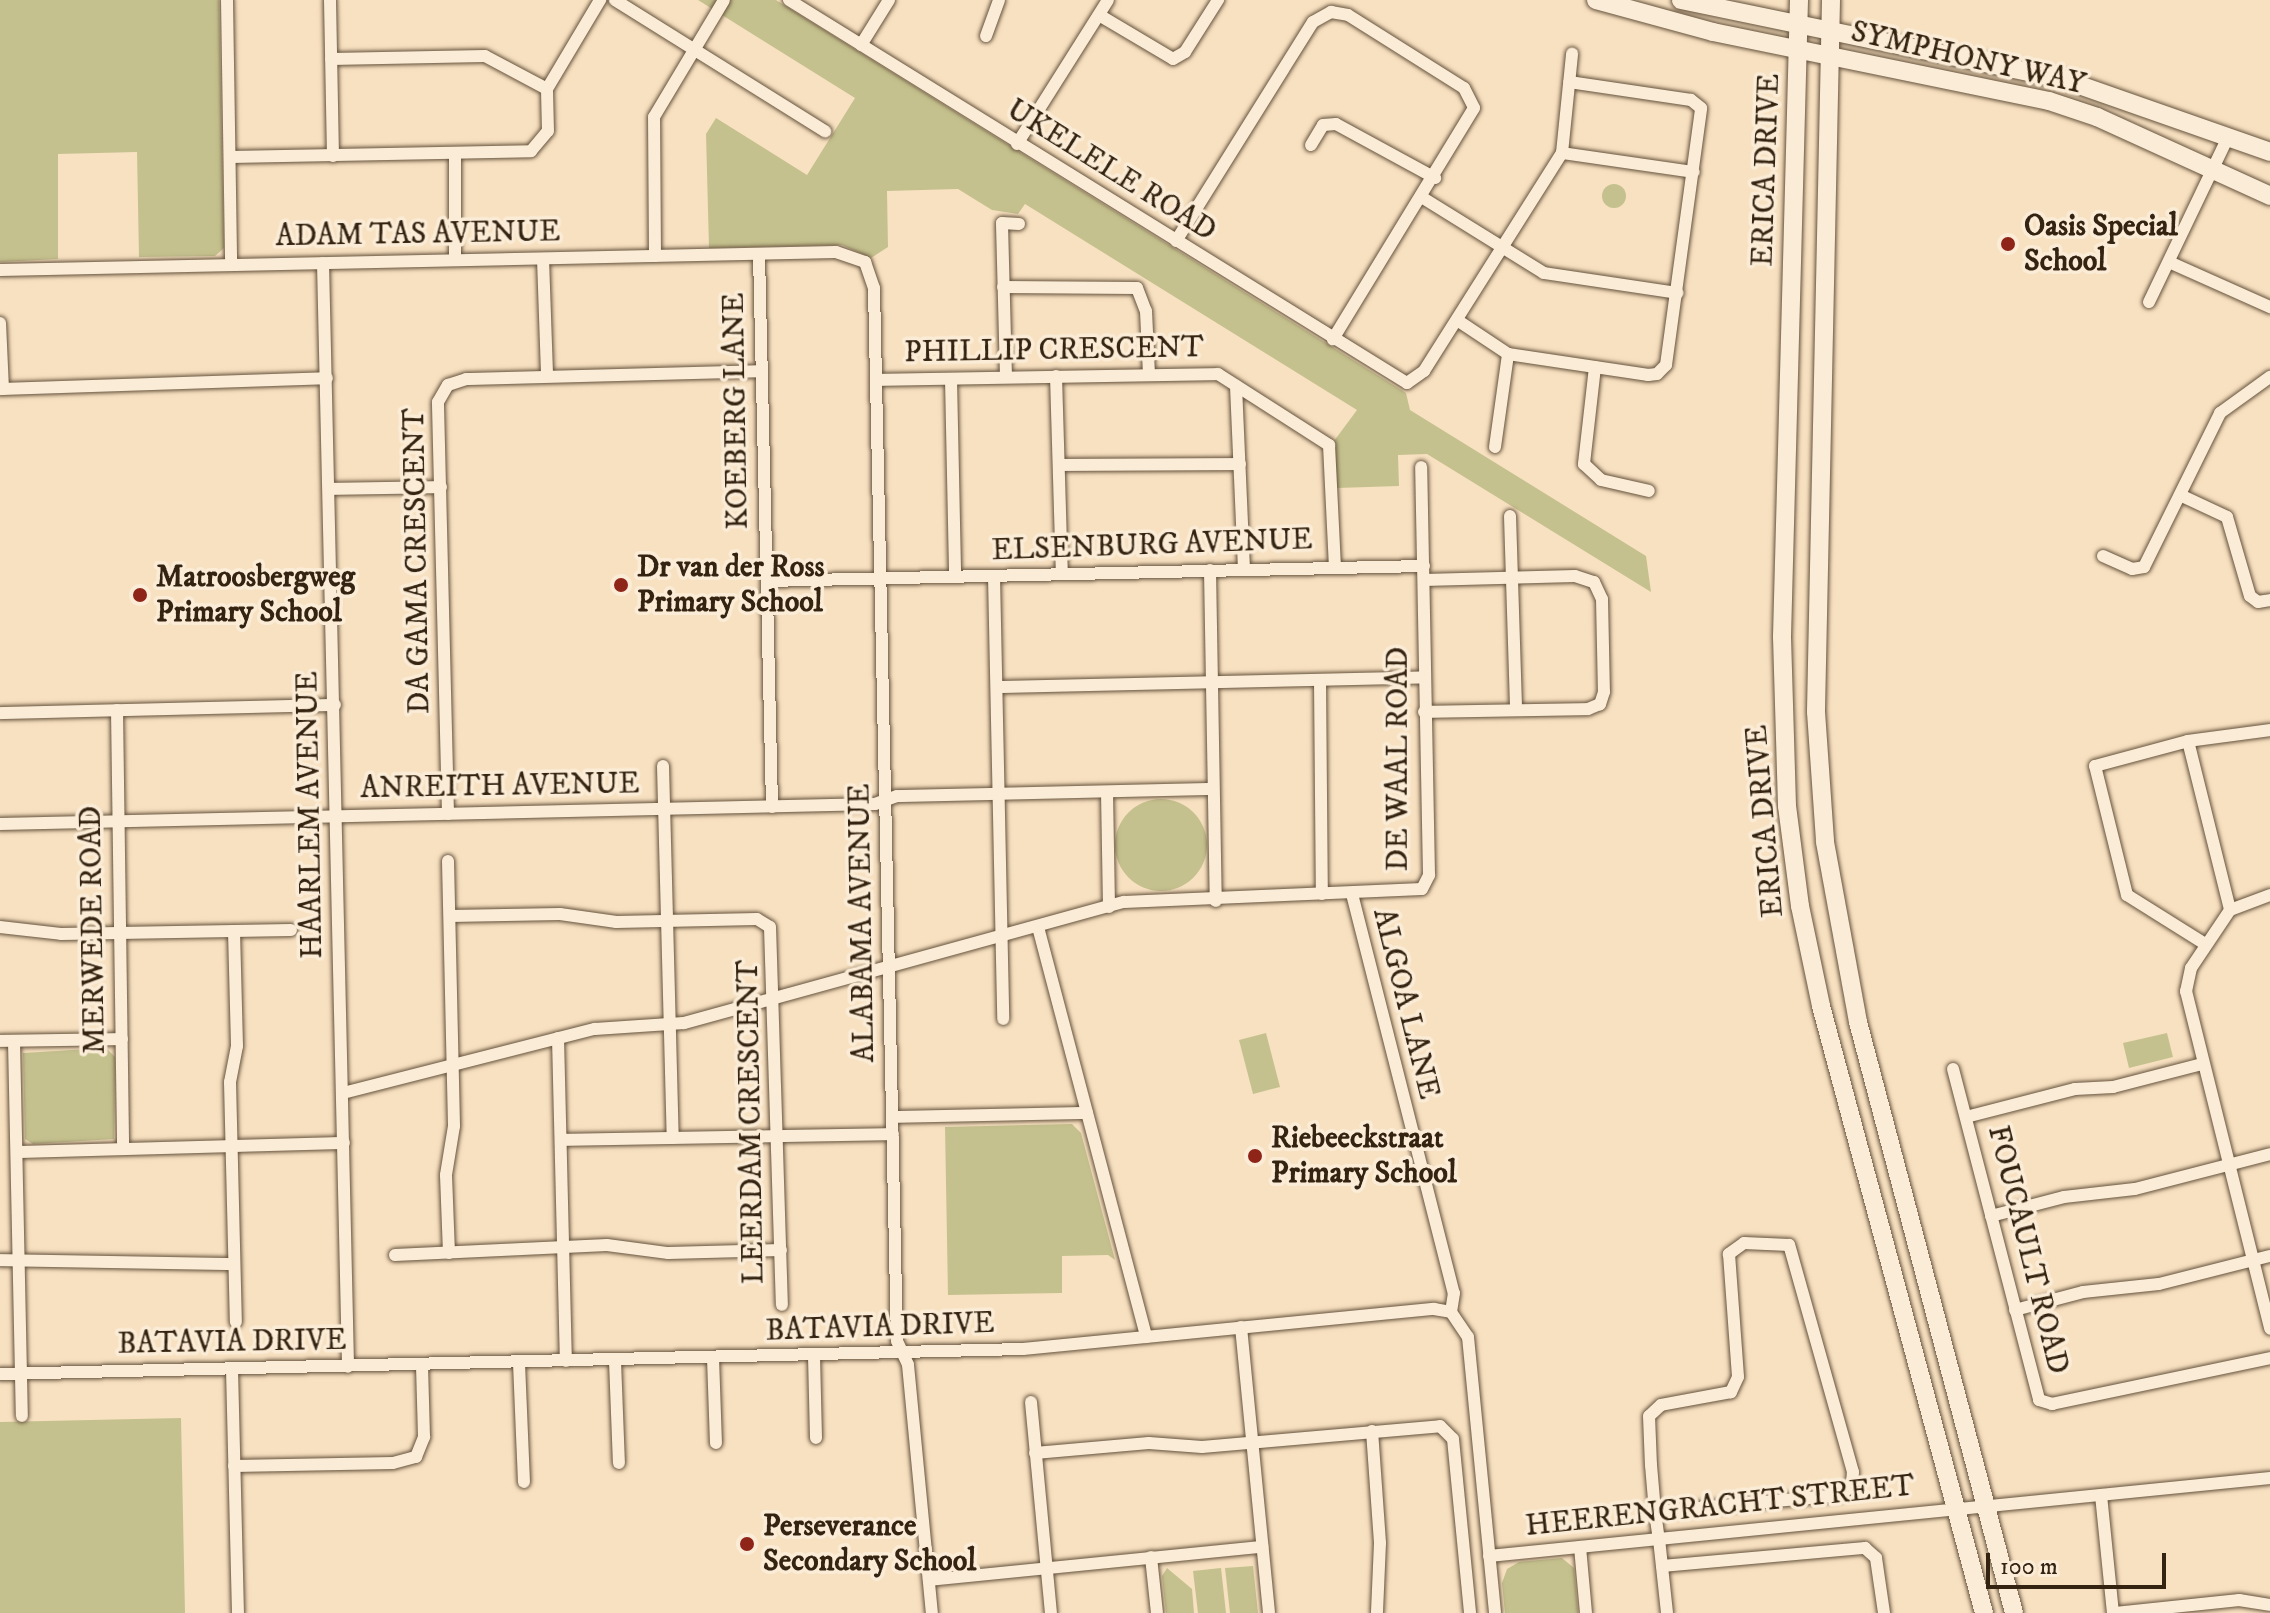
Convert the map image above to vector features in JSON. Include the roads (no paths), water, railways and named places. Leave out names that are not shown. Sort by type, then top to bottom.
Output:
[{"type":"main road","name":"SYMPHONY WAY","points":[[1596,0],[1798,49],[2049,101],[2097,117],[2270,196]]},
{"type":"main road","name":"SYMPHONY WAY","points":[[1681,0],[1831,28],[2062,79],[2229,135],[2270,152]]},
{"type":"main road","name":"ERICA DRIVE","points":[[1799,0],[1782,637],[1787,806],[1800,906],[1821,1006],[1984,1613]]},
{"type":"main road","name":"ERICA DRIVE","points":[[1831,0],[1816,712],[1823,816],[1858,1022],[2014,1613]]},
{"type":"street","points":[[227,0],[231,265]]},
{"type":"street","points":[[330,0],[333,156]]},
{"type":"street","points":[[231,157],[521,154],[539,145],[548,131],[547,89],[600,0]]},
{"type":"street","points":[[615,0],[692,51],[825,131]]},
{"type":"street","points":[[655,256],[654,117],[724,0]]},
{"type":"street","name":"UKELELE ROAD","points":[[789,0],[1407,383],[1424,371],[1457,320]]},
{"type":"street","points":[[861,45],[889,0]]},
{"type":"street","points":[[986,36],[999,0]]},
{"type":"street","points":[[1017,144],[1108,0]]},
{"type":"street","points":[[1099,15],[1167,60],[1185,52],[1218,0]]},
{"type":"street","points":[[1176,241],[1313,22],[1331,12],[1348,15],[1469,93],[1472,117],[1333,339]]},
{"type":"street","points":[[1569,82],[1698,103],[1703,115],[1678,293],[1662,371],[1648,375],[1508,354],[1457,320],[1562,153],[1569,82],[1572,54]]},
{"type":"street","points":[[331,59],[485,56],[547,89]]},
{"type":"street","points":[[1311,145],[1323,125],[1336,124],[1435,178]]},
{"type":"street","points":[[2149,302],[2229,135]]},
{"type":"street","points":[[1562,153],[1694,172]]},
{"type":"street","points":[[455,155],[455,260]]},
{"type":"street","points":[[1423,198],[1544,273],[1678,293]]},
{"type":"street","points":[[1006,377],[1002,223],[1019,224]]},
{"type":"street","name":"ADAM TAS AVENUE","points":[[0,270],[836,252]]},
{"type":"street","name":"ALABAMA AVENUE","points":[[836,252],[852,254],[872,273],[877,380],[897,1341],[903,1354],[932,1613]]},
{"type":"street","name":"KOEBERG LANE","points":[[759,254],[772,807]]},
{"type":"street","points":[[543,259],[547,376]]},
{"type":"street","points":[[2169,262],[2270,307]]},
{"type":"street","name":"HAARLEM AVENUE","points":[[323,263],[348,1367]]},
{"type":"street","points":[[1003,287],[1137,288],[1146,311],[1149,374]]},
{"type":"street","points":[[0,323],[2,389],[327,378]]},
{"type":"street","points":[[1495,447],[1508,354]]},
{"type":"street","points":[[1595,367],[1584,464],[1601,480],[1649,491]]},
{"type":"street","name":"DA GAMA CRESCENT","points":[[448,814],[438,402],[448,385],[466,379],[762,371]]},
{"type":"street","name":"PHILLIP CRESCENT","points":[[877,380],[1218,374],[1329,445],[1335,567]]},
{"type":"street","points":[[1056,376],[1062,574]]},
{"type":"street","points":[[2103,556],[2132,569],[2144,567],[2220,413],[2270,377]]},
{"type":"street","points":[[951,379],[955,577]]},
{"type":"street","points":[[1236,386],[1244,569]]},
{"type":"street","points":[[1059,465],[1240,464]]},
{"type":"street","name":"DE WAAL ROAD","points":[[343,1093],[595,1029],[669,1026],[1138,900],[1216,901],[1419,891],[1428,881],[1421,467]]},
{"type":"street","points":[[330,489],[441,487]]},
{"type":"street","points":[[2180,495],[2227,517],[2250,596],[2258,602],[2270,600]]},
{"type":"street","points":[[1510,516],[1516,709]]},
{"type":"street","name":"ELSENBURG AVENUE","points":[[767,581],[1424,566]]},
{"type":"street","points":[[1210,570],[1216,901]]},
{"type":"street","points":[[994,576],[1003,1019]]},
{"type":"street","points":[[1424,580],[1585,577],[1594,582],[1602,599],[1602,700],[1592,708],[1424,712]]},
{"type":"street","points":[[997,687],[1425,677]]},
{"type":"street","points":[[1320,680],[1322,894]]},
{"type":"street","points":[[0,713],[335,705]]},
{"type":"street","name":"MERWEDE ROAD","points":[[117,710],[123,1149]]},
{"type":"street","points":[[2205,944],[2127,895],[2095,770],[2103,760],[2188,741],[2270,730]]},
{"type":"street","points":[[2188,741],[2230,910]]},
{"type":"street","name":"ANREITH AVENUE","points":[[663,766],[665,809]]},
{"type":"street","name":"ANREITH AVENUE","points":[[0,824],[772,807],[999,795],[1213,789]]},
{"type":"street","points":[[1107,792],[1109,907]]},
{"type":"street","points":[[665,809],[673,1138]]},
{"type":"street","points":[[448,861],[453,1065],[449,1253]]},
{"type":"street","name":"ALGOA LANE","points":[[1352,894],[1454,1293],[1451,1312]]},
{"type":"street","points":[[2270,895],[2230,910],[2205,944],[2186,991],[2270,1329]]},
{"type":"street","name":"LEERDAM CRESCENT","points":[[450,916],[767,924],[774,940],[782,1305]]},
{"type":"street","points":[[0,927],[61,934],[291,930]]},
{"type":"street","points":[[1038,927],[1146,1337]]},
{"type":"street","points":[[234,931],[237,1046],[230,1082],[236,1322]]},
{"type":"street","points":[[558,1038],[566,1361]]},
{"type":"street","points":[[0,1041],[122,1039]]},
{"type":"street","points":[[14,1041],[22,1416]]},
{"type":"street","points":[[1966,1117],[2075,1089],[2113,1087],[2202,1064]]},
{"type":"street","name":"FOUCAULT ROAD","points":[[1953,1069],[2037,1397],[2045,1404],[2270,1358]]},
{"type":"street","points":[[893,1117],[1087,1113]]},
{"type":"street","points":[[562,1140],[893,1134]]},
{"type":"street","points":[[17,1152],[344,1143]]},
{"type":"street","points":[[1991,1216],[2229,1166],[2270,1154]]},
{"type":"street","points":[[1655,1512],[1841,1495],[1852,1485],[1849,1457],[1789,1245],[1744,1243],[1729,1254],[1737,1382],[1720,1398],[1661,1405],[1651,1412],[1647,1425],[1655,1512],[1667,1613]]},
{"type":"street","points":[[395,1255],[627,1246],[668,1253],[781,1250]]},
{"type":"street","points":[[2015,1310],[2270,1256]]},
{"type":"street","points":[[0,1260],[234,1264]]},
{"type":"street","points":[[1451,1312],[1468,1337],[1495,1613]]},
{"type":"street","name":"BATAVIA DRIVE","points":[[0,1374],[903,1354],[1451,1312]]},
{"type":"street","points":[[1241,1327],[1269,1613]]},
{"type":"street","points":[[814,1356],[816,1438]]},
{"type":"street","points":[[713,1358],[716,1443]]},
{"type":"street","points":[[615,1361],[619,1463]]},
{"type":"street","points":[[519,1363],[524,1482]]},
{"type":"street","points":[[234,1466],[393,1463],[416,1457],[424,1437],[422,1365]]},
{"type":"street","points":[[232,1369],[238,1613]]},
{"type":"street","points":[[1031,1402],[1051,1613]]},
{"type":"street","points":[[1035,1453],[1252,1441],[1429,1424],[1448,1430],[1453,1439],[1470,1613]]},
{"type":"street","points":[[1372,1431],[1380,1543],[1377,1613]]},
{"type":"street","name":"HEERENGRACHT STREET","points":[[1489,1556],[2270,1478]]},
{"type":"street","points":[[2101,1495],[2114,1613],[2239,1600],[2270,1605]]},
{"type":"street","points":[[929,1580],[1262,1547]]},
{"type":"street","points":[[1580,1547],[1586,1613]]},
{"type":"street","points":[[1662,1566],[1865,1548],[1876,1558],[1884,1613]]},
{"type":"street","points":[[1151,1557],[1157,1613]]},
{"type":"place","name":"Oasis Special School","points":[[2008,244]]},
{"type":"place","name":"Dr van der Ross Primary School","points":[[621,585]]},
{"type":"place","name":"Matroosbergweg Primary School","points":[[140,595]]},
{"type":"place","name":"Riebeeckstraat Primary School","points":[[1255,1156]]},
{"type":"place","name":"Perseverance Secondary School","points":[[747,1544]]}]
